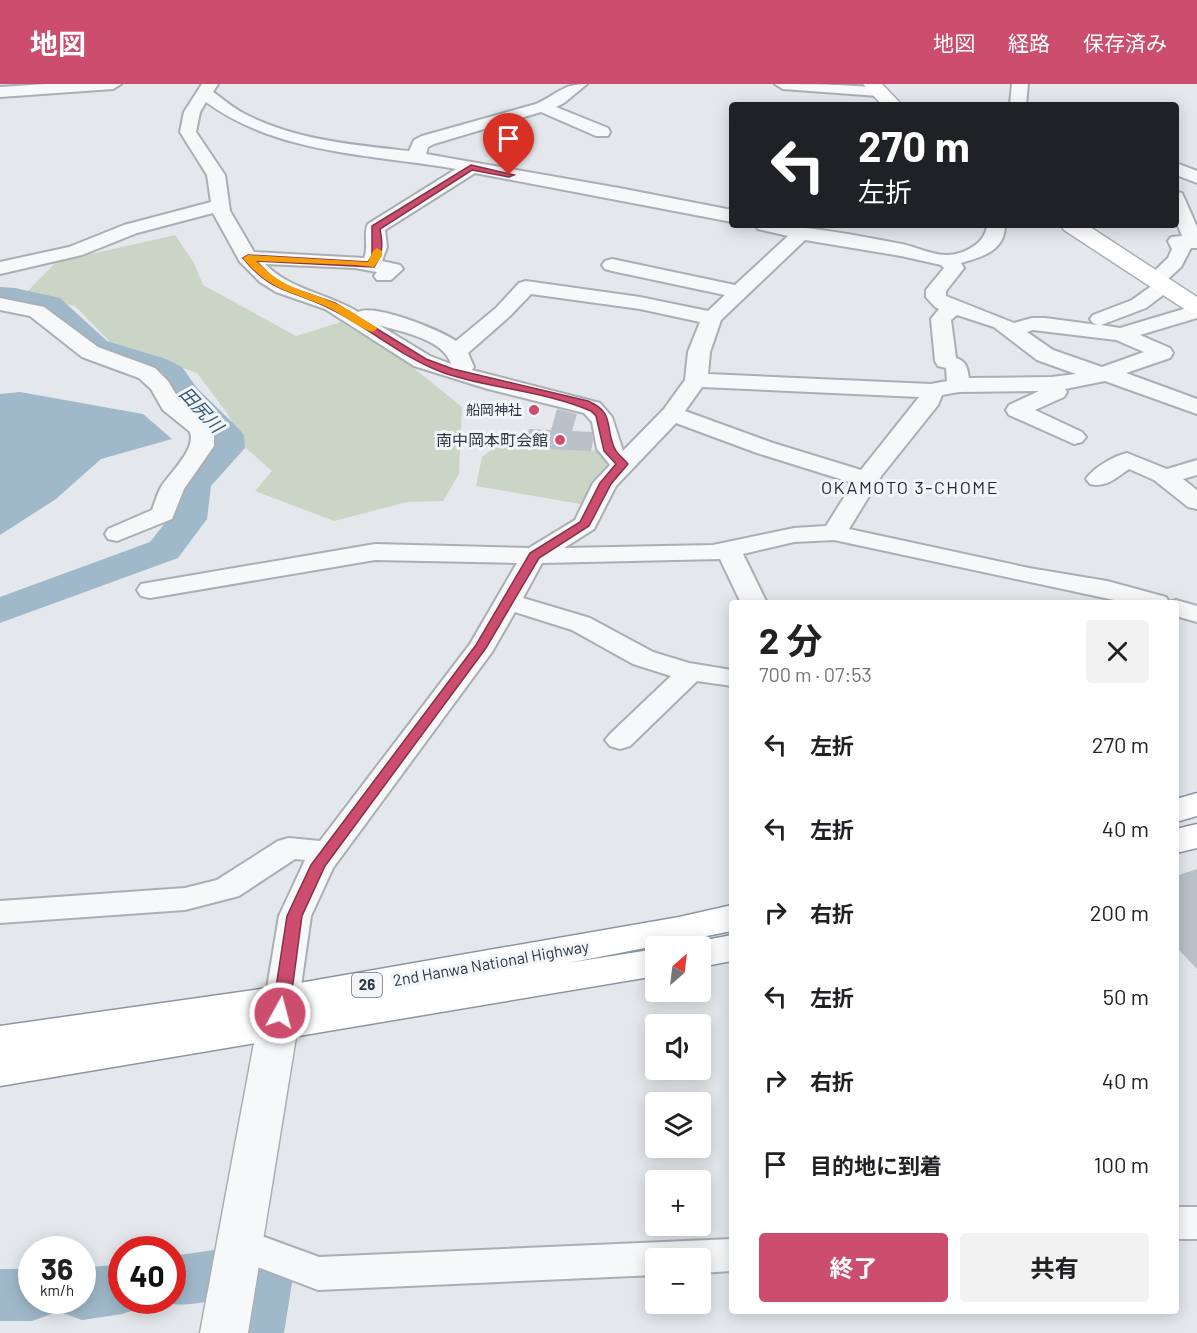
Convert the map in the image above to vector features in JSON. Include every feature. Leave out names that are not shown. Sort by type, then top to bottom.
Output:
[{"type":"main road","points":[[875,88],[890,102]]},
{"type":"main road","points":[[1077,228],[1197,308]]},
{"type":"main road","points":[[1179,810],[1197,804]]},
{"type":"main road","points":[[1179,840],[1197,836]]},
{"type":"main road","name":"2nd Hanwa National Highway","points":[[0,1071],[729,919]]},
{"type":"main road","points":[[711,952],[729,949]]},
{"type":"main road","name":"2nd Hanwa National Highway","points":[[0,1041],[280,1013],[645,963]]},
{"type":"street","points":[[0,92],[113,84]]},
{"type":"street","points":[[416,157],[420,144],[428,140],[542,106],[558,100],[579,84]]},
{"type":"street","points":[[783,84],[875,88]]},
{"type":"street","points":[[1017,102],[1020,84]]},
{"type":"street","points":[[475,378],[465,371],[457,351],[408,328],[283,288],[267,278],[248,258],[220,206],[216,175],[188,132],[192,112],[208,89],[236,116],[276,132],[354,150],[416,157],[619,193],[729,215]]},
{"type":"street","points":[[542,106],[602,132]]},
{"type":"street","points":[[248,258],[355,262],[377,271],[378,242],[375,228],[471,168]]},
{"type":"street","points":[[1179,169],[1197,178]]},
{"type":"street","points":[[1100,319],[1138,304],[1160,283],[1180,255],[1182,249],[1178,241],[1194,243],[1179,205]]},
{"type":"street","points":[[0,268],[75,251],[131,229],[167,221],[201,209],[220,206]]},
{"type":"street","points":[[777,228],[901,250],[948,261],[983,249],[994,241],[997,235],[996,228]]},
{"type":"street","points":[[224,1333],[280,1013],[294,916],[318,865],[482,646],[534,556],[585,524],[606,483],[672,414],[696,380],[699,352],[712,318],[801,234]]},
{"type":"street","points":[[948,261],[954,268],[936,291],[936,297],[952,308],[1001,323],[1045,355],[1130,381],[1197,407]]},
{"type":"street","points":[[612,265],[740,292]]},
{"type":"street","points":[[457,351],[502,312],[526,287],[640,303],[712,318]]},
{"type":"street","points":[[0,304],[37,311],[90,352],[147,373],[160,386],[171,405],[197,426],[203,435],[202,446],[172,489],[163,514],[117,534]]},
{"type":"street","points":[[332,305],[422,361],[475,378],[595,408],[601,415],[610,451],[622,464]]},
{"type":"street","points":[[952,308],[941,319],[946,361],[956,365],[959,385]]},
{"type":"street","points":[[1121,334],[1197,308]]},
{"type":"street","points":[[696,380],[779,382],[931,391],[959,385],[1041,384],[1093,378],[1162,354],[1121,334],[1045,324],[1032,324],[1010,330]]},
{"type":"street","points":[[1041,384],[1056,392],[1017,411],[1074,437]]},
{"type":"street","points":[[834,533],[867,480],[930,400],[931,391]]},
{"type":"street","points":[[672,414],[765,448],[867,480]]},
{"type":"street","points":[[1098,479],[1128,460],[1166,477],[1197,502]]},
{"type":"street","points":[[1166,477],[1197,467]]},
{"type":"street","points":[[150,590],[375,552],[534,556],[713,553],[794,535],[834,533],[1029,576],[1107,589],[1146,600]]},
{"type":"street","points":[[728,550],[753,600]]},
{"type":"street","points":[[508,602],[581,624],[643,658],[691,672],[729,678]]},
{"type":"street","points":[[1179,609],[1197,614]]},
{"type":"street","points":[[620,740],[691,672]]},
{"type":"street","points":[[0,912],[185,899],[228,888],[289,848],[328,852]]},
{"type":"street","points":[[1179,1223],[1197,1223]]},
{"type":"street","points":[[240,1244],[318,1274],[729,1255]]},
{"type":"green space","points":[[175,235],[194,263],[203,285],[296,336],[341,322],[415,369],[462,407],[459,474],[443,501],[407,502],[334,521],[255,491],[272,471],[246,448],[227,413],[197,373],[110,342],[75,306],[26,293],[56,262]]},
{"type":"green space","points":[[497,446],[603,451],[607,468],[586,505],[476,486],[482,457]]},
{"type":"water","points":[[20,392],[143,414],[172,439],[101,459],[56,499],[0,535],[0,394]]},
{"type":"building","name":"南中岡本町会館","points":[[557,409],[577,414],[572,431],[592,432],[591,451],[524,448],[529,429],[551,430]]},
{"type":"building","points":[[1197,869],[1197,969],[1179,950],[1179,875]]},
{"type":"waterway","name":"田尻川","points":[[0,296],[49,305],[96,348],[154,366],[170,374],[185,395],[226,435],[227,448],[193,484],[188,519],[164,550],[0,611]]},
{"type":"waterway","name":"田尻川","points":[[186,1279],[214,1275],[262,1277],[253,1333]]},
{"type":"waterway","name":"田尻川","points":[[96,1292],[108,1291]]},
{"type":"waterway","name":"田尻川","points":[[0,1295],[18,1295]]},
{"type":"slow traffic","points":[[372,329],[332,305],[283,288],[267,278],[248,258],[355,262],[370,265],[377,256],[377,251]]},
{"type":"place","name":"船岡神社","points":[[534,410]]},
{"type":"place","name":"南中岡本町会館","points":[[560,440]]},
{"type":"district","name":"OKAMOTO 3-CHOME","points":[[910,488]]},
{"type":"route","points":[[280,1013],[294,916],[318,865],[482,646],[534,556],[585,524],[606,483],[622,464],[610,451],[601,415],[595,408],[496,384],[422,361],[332,305],[283,288],[267,278],[248,258],[355,262],[370,265],[377,256],[378,242],[375,228],[471,168],[509,175]]}]
